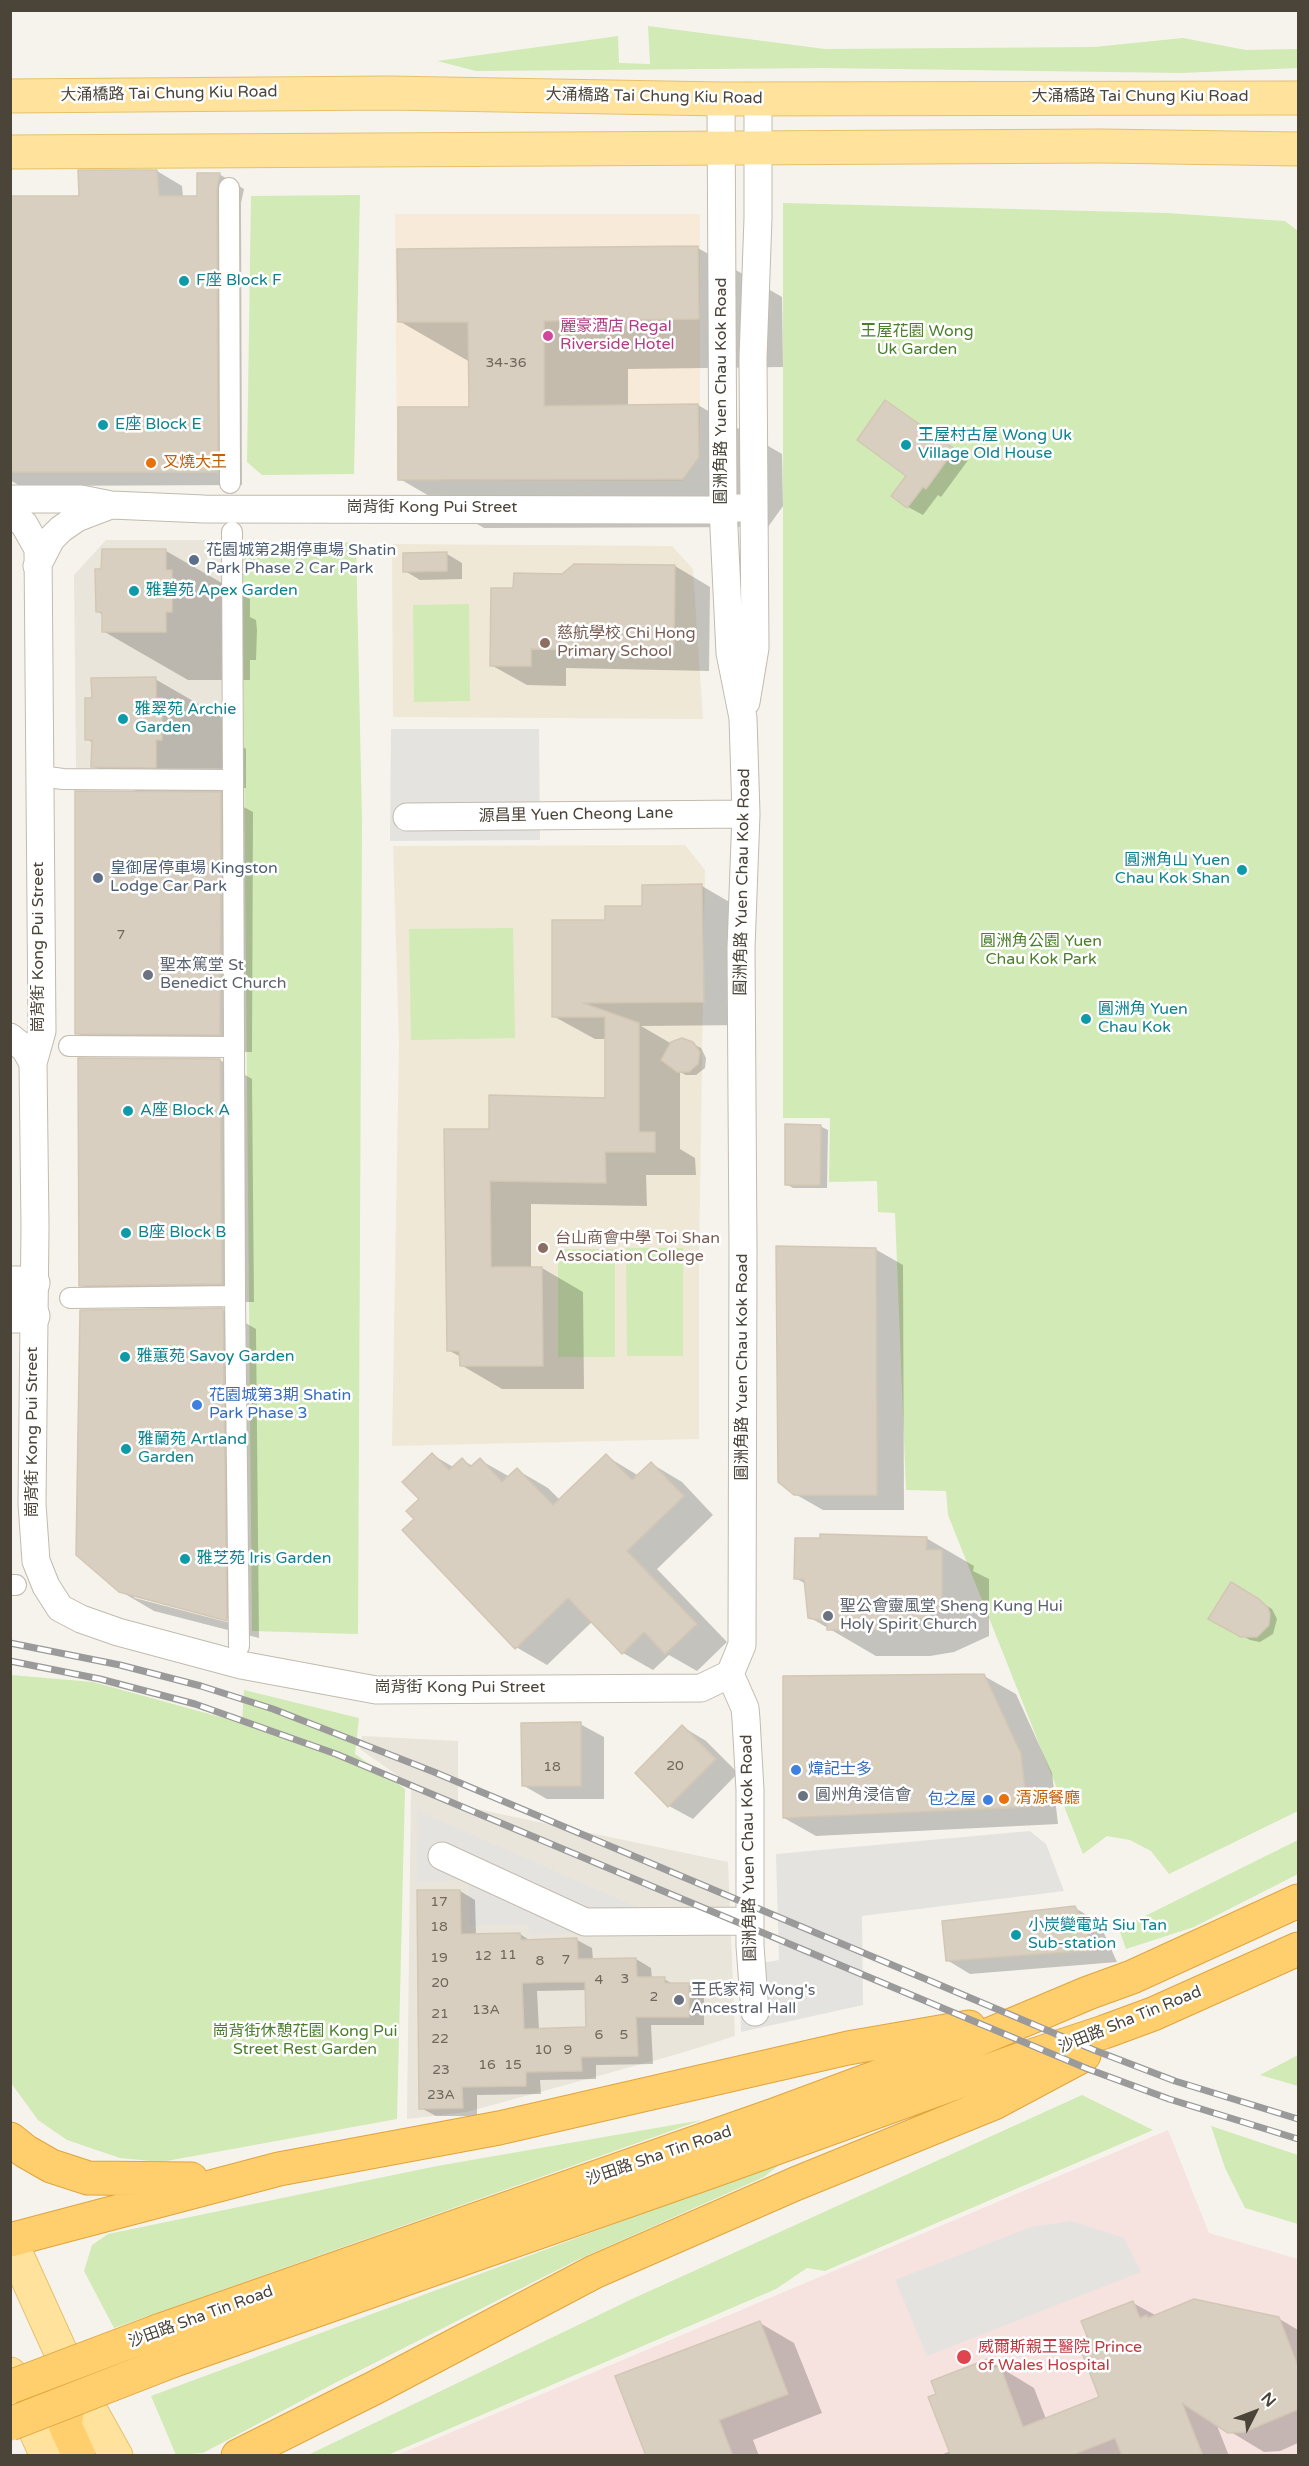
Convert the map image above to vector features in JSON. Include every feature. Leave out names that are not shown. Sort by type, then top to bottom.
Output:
[{"type":"highway","name":"沙田路 Sha Tin Road","points":[[11,2375],[158,2331],[764,2119],[974,2041],[1132,1977],[1299,1901]]},
{"type":"highway","name":"沙田路 Sha Tin Road","points":[[10,2424],[172,2361],[1153,2014],[1299,1949]]},
{"type":"highway","points":[[10,2240],[279,2169],[499,2128],[848,2048],[1042,2013]]},
{"type":"highway","points":[[238,2456],[376,2387],[594,2272],[795,2184],[1020,2091],[1153,2014]]},
{"type":"highway","points":[[10,2139],[51,2166],[88,2178],[232,2180]]},
{"type":"highway","points":[[72,2379],[65,2425],[79,2456]]},
{"type":"main road","name":"大涌橋路 Tai Chung Kiu Road","points":[[10,96],[388,93],[721,99],[1299,98]]},
{"type":"main road","points":[[10,152],[1090,146],[1299,148]]},
{"type":"main road","points":[[10,2240],[72,2379],[116,2456]]},
{"type":"main road","points":[[11,2375],[47,2456]]},
{"type":"street","name":"圓洲角路 Yuen Chau Kok Road","points":[[721,99],[723,508],[730,653],[743,718],[746,814],[741,948],[742,1645],[730,1674],[745,1708],[746,1719],[750,1790],[749,1921],[755,2012]]},
{"type":"street","name":"圓洲角路 Yuen Chau Kok Road","points":[[743,718],[755,648],[753,358],[758,218],[758,99]]},
{"type":"street","points":[[229,188],[230,483]]},
{"type":"street","name":"崗背街 Kong Pui Street","points":[[10,499],[81,499],[111,505],[204,509],[753,507]]},
{"type":"street","name":"崗背街 Kong Pui Street","points":[[37,566],[51,539],[61,529],[77,518],[111,505]]},
{"type":"street","name":"崗背街 Kong Pui Street","points":[[10,513],[24,524],[38,549],[42,1031],[33,1063],[22,1316],[36,1561],[45,1586],[60,1608],[81,1619],[118,1632],[241,1665],[376,1690],[700,1688],[730,1674]]},
{"type":"street","points":[[232,532],[234,1296],[239,1646]]},
{"type":"street","points":[[40,776],[63,779],[231,780]]},
{"type":"street","name":"源昌里 Yuen Cheong Lane","points":[[407,817],[746,814]]},
{"type":"street","points":[[10,1036],[25,1049],[33,1063]]},
{"type":"street","points":[[69,1046],[233,1047]]},
{"type":"street","points":[[70,1298],[234,1296]]},
{"type":"street","points":[[442,1856],[585,1922],[749,1921]]},
{"type":"shaded area","name":"麗豪酒店 Regal Riverside Hotel","points":[[395,214],[700,214],[700,457],[683,481],[397,481]]},
{"type":"shaded area","points":[[106,540],[224,540],[225,768],[76,768],[74,575]]},
{"type":"shaded area","name":"慈航學校 Chi Hong Primary School","points":[[392,544],[672,546],[693,569],[703,719],[393,717]]},
{"type":"shaded area","points":[[391,729],[539,729],[540,840],[390,841]]},
{"type":"shaded area","points":[[685,845],[705,870],[699,1257],[699,1439],[392,1446],[399,1044],[393,846]]},
{"type":"shaded area","points":[[362,1736],[458,1741],[458,1805],[728,1862],[735,2036],[467,2112],[407,2119],[411,1785],[360,1749]]},
{"type":"shaded area","points":[[418,1811],[655,1915],[656,1932],[529,1934],[528,1925],[469,1925],[469,1880],[417,1882]]},
{"type":"shaded area","points":[[1030,1831],[1046,1844],[1064,1891],[862,1916],[863,2005],[741,2032],[739,1967],[779,1960],[776,1854]]},
{"type":"shaded area","name":"威爾斯親王醫院 Prince of Wales Hospital","points":[[1168,2130],[1209,2233],[1298,2259],[1298,2455],[395,2456]]},
{"type":"shaded area","points":[[1071,2221],[1124,2238],[1141,2272],[927,2356],[895,2280],[1031,2227]]},
{"type":"green space","points":[[648,26],[825,49],[1094,47],[1183,38],[1246,50],[1298,49],[1298,68],[1181,73],[823,68],[476,71],[437,61],[618,36],[619,63],[650,64]]},
{"type":"green space","points":[[360,195],[354,474],[262,475],[247,462],[251,196]]},
{"type":"green space","name":"圓洲角公園 Yuen Chau Kok Park","points":[[783,203],[1167,213],[1285,221],[1298,231],[1298,1811],[1169,1874],[1151,1851],[1130,1840],[1107,1836],[1083,1854],[948,1515],[946,1491],[906,1490],[895,1213],[878,1212],[877,1181],[829,1182],[830,1118],[783,1118]]},
{"type":"green space","points":[[356,542],[362,821],[358,1634],[252,1631],[242,547]]},
{"type":"green space","points":[[469,604],[470,701],[414,702],[413,605]]},
{"type":"green space","points":[[513,928],[515,1038],[411,1040],[409,929]]},
{"type":"green space","points":[[626,1248],[683,1248],[683,1356],[627,1356]]},
{"type":"green space","points":[[558,1249],[615,1249],[615,1357],[558,1357]]},
{"type":"green space","name":"崗背街休憩花園 Kong Pui Street Rest Garden","points":[[11,1675],[93,1682],[242,1723],[244,1690],[359,1718],[355,1754],[405,1789],[397,2119],[161,2162],[120,2158],[67,2140],[38,2120],[11,2083]]},
{"type":"green space","points":[[1298,1840],[1298,1874],[1194,1927],[1126,1949],[1119,1929]]},
{"type":"green space","points":[[1298,2055],[1298,2086],[1260,2075]]},
{"type":"green space","points":[[1082,2095],[1153,2130],[825,2271],[807,2268],[776,2289],[388,2455],[308,2455],[632,2299]]},
{"type":"green space","points":[[702,2120],[114,2328],[84,2271],[92,2245],[108,2234],[437,2166]]},
{"type":"green space","points":[[1211,2126],[1298,2155],[1298,2224],[1245,2208],[1225,2168]]},
{"type":"green space","points":[[784,2161],[764,2177],[575,2261],[203,2453],[176,2455],[151,2396]]},
{"type":"building","points":[[78,170],[157,170],[159,196],[197,196],[197,173],[220,173],[217,188],[218,472],[10,472],[10,196],[79,196]]},
{"type":"building","name":"麗豪酒店 Regal Riverside Hotel","points":[[698,246],[699,319],[544,321],[544,406],[698,404],[699,457],[683,479],[398,480],[398,407],[469,407],[468,322],[398,322],[397,249]]},
{"type":"building","name":"王屋村古屋 Wong Uk Village Old House","points":[[885,400],[955,449],[926,489],[923,487],[907,508],[891,496],[906,476],[857,440]]},
{"type":"building","name":"雅碧苑 Apex Garden","points":[[102,549],[166,549],[166,570],[172,570],[172,612],[166,612],[166,632],[102,632],[102,612],[96,612],[95,569],[101,569]]},
{"type":"building","points":[[447,552],[447,571],[403,572],[403,553]]},
{"type":"building","points":[[574,564],[675,565],[674,651],[531,649],[531,666],[490,666],[491,588],[513,588],[514,573],[562,574]]},
{"type":"building","name":"雅翠苑 Archie Garden","points":[[156,677],[156,698],[162,698],[162,740],[156,740],[156,768],[91,767],[92,740],[85,740],[85,698],[92,698],[91,678]]},
{"type":"building","points":[[75,791],[221,792],[220,1035],[75,1034]]},
{"type":"building","points":[[702,884],[704,1002],[583,1003],[639,1023],[639,1132],[655,1132],[655,1152],[605,1152],[606,1183],[490,1181],[491,1267],[542,1267],[543,1366],[460,1366],[459,1351],[447,1351],[444,1129],[489,1129],[489,1095],[605,1098],[605,1017],[552,1017],[552,920],[605,920],[605,906],[642,906],[642,885]]},
{"type":"building","points":[[682,1038],[693,1042],[700,1052],[698,1064],[689,1072],[677,1072],[661,1060],[671,1042]]},
{"type":"building","points":[[78,1058],[220,1059],[222,1284],[79,1286]]},
{"type":"building","points":[[785,1124],[821,1125],[820,1185],[785,1185]]},
{"type":"building","points":[[776,1246],[876,1248],[877,1495],[794,1495],[778,1482]]},
{"type":"building","name":"花園城第3期 Shatin Park Phase 3","points":[[223,1308],[227,1621],[119,1592],[76,1555],[80,1310]]},
{"type":"building","points":[[432,1453],[449,1470],[462,1458],[470,1467],[480,1458],[502,1482],[517,1468],[553,1505],[606,1454],[632,1480],[651,1462],[684,1496],[627,1551],[697,1624],[665,1654],[644,1632],[622,1654],[568,1598],[515,1649],[402,1530],[414,1519],[406,1511],[419,1499],[402,1482]]},
{"type":"building","points":[[820,1534],[927,1537],[926,1550],[942,1550],[942,1609],[906,1626],[882,1630],[827,1630],[827,1622],[808,1618],[804,1579],[794,1579],[795,1538],[820,1538]]},
{"type":"building","points":[[1231,1582],[1259,1599],[1268,1608],[1269,1625],[1257,1637],[1241,1637],[1208,1619]]},
{"type":"building","points":[[984,1674],[1021,1754],[1027,1807],[783,1818],[783,1676]]},
{"type":"building","points":[[581,1722],[581,1786],[522,1786],[521,1723]]},
{"type":"building","points":[[682,1725],[716,1759],[668,1807],[635,1773]]},
{"type":"building","points":[[417,1890],[460,1890],[461,1934],[520,1933],[521,1940],[577,1938],[578,1959],[636,1958],[637,1977],[665,1977],[665,1983],[689,1983],[689,2017],[636,2017],[638,2056],[581,2057],[582,2071],[526,2072],[526,2086],[462,2087],[463,2108],[419,2109]],"holes":[[[585,1982],[586,2027],[524,2029],[522,1983]]]},
{"type":"building","name":"小炭變電站 Siu Tan Sub-station","points":[[1075,1906],[1095,1950],[946,1961],[942,1921]]},
{"type":"building","points":[[1194,2299],[1279,2317],[1299,2369],[1299,2409],[1244,2432],[1228,2433],[1182,2403],[1203,2456],[1122,2456],[1115,2438],[1070,2456],[951,2456],[928,2397],[936,2394],[931,2381],[988,2359],[992,2369],[1000,2366],[1023,2427],[1099,2397],[1077,2340],[1087,2336],[1081,2321],[1133,2301],[1140,2318],[1147,2315],[1148,2318]]},
{"type":"building","points":[[760,2321],[788,2394],[719,2420],[733,2456],[646,2456],[615,2376]]},
{"type":"railway","points":[[10,1643],[120,1665],[201,1686],[273,1709],[434,1772],[1094,2050],[1175,2081],[1298,2119]]},
{"type":"railway","points":[[10,1661],[100,1679],[195,1704],[336,1754],[1088,2069],[1169,2099],[1298,2139]]},
{"type":"place","name":"F座 Block F","points":[[184,281]]},
{"type":"place","name":"麗豪酒店 Regal Riverside Hotel","points":[[548,336]]},
{"type":"place","name":"E座 Block E","points":[[103,425]]},
{"type":"place","name":"王屋村古屋 Wong Uk Village Old House","points":[[906,445]]},
{"type":"place","name":"叉燒大王","points":[[151,463]]},
{"type":"place","name":"花園城第2期停車場 Shatin Park Phase 2 Car Park","points":[[194,560]]},
{"type":"place","name":"雅碧苑 Apex Garden","points":[[134,591]]},
{"type":"place","name":"慈航學校 Chi Hong Primary School","points":[[545,643]]},
{"type":"place","name":"雅翠苑 Archie Garden","points":[[123,719]]},
{"type":"place","name":"圓洲角山 Yuen Chau Kok Shan","points":[[1242,870]]},
{"type":"place","name":"皇御居停車場 Kingston Lodge Car Park","points":[[98,878]]},
{"type":"place","name":"聖本篤堂 St Benedict Church","points":[[148,975]]},
{"type":"place","name":"圓洲角 Yuen Chau Kok","points":[[1086,1019]]},
{"type":"place","name":"A座 Block A","points":[[128,1111]]},
{"type":"place","name":"B座 Block B","points":[[126,1233]]},
{"type":"place","name":"台山商會中學 Toi Shan Association College","points":[[543,1248]]},
{"type":"place","name":"雅蕙苑 Savoy Garden","points":[[125,1357]]},
{"type":"place","name":"花園城第3期 Shatin Park Phase 3","points":[[197,1405]]},
{"type":"place","name":"雅蘭苑 Artland Garden","points":[[126,1449]]},
{"type":"place","name":"雅芝苑 Iris Garden","points":[[185,1559]]},
{"type":"place","name":"聖公會靈風堂 Sheng Kung Hui Holy Spirit Church","points":[[828,1616]]},
{"type":"place","name":"煒記士多","points":[[796,1770]]},
{"type":"place","name":"圓州角浸信會","points":[[803,1796]]},
{"type":"place","name":"清源餐廳","points":[[1004,1799]]},
{"type":"place","name":"包之屋","points":[[988,1800]]},
{"type":"place","name":"小炭變電站 Siu Tan Sub-station","points":[[1016,1935]]},
{"type":"place","name":"王氏家祠 Wong's Ancestral Hall","points":[[679,2000]]},
{"type":"place","name":"威爾斯親王醫院 Prince of Wales Hospital","points":[[964,2357]]},
{"type":"park label","name":"王屋花園 Wong Uk Garden","points":[[917,341]]}]
